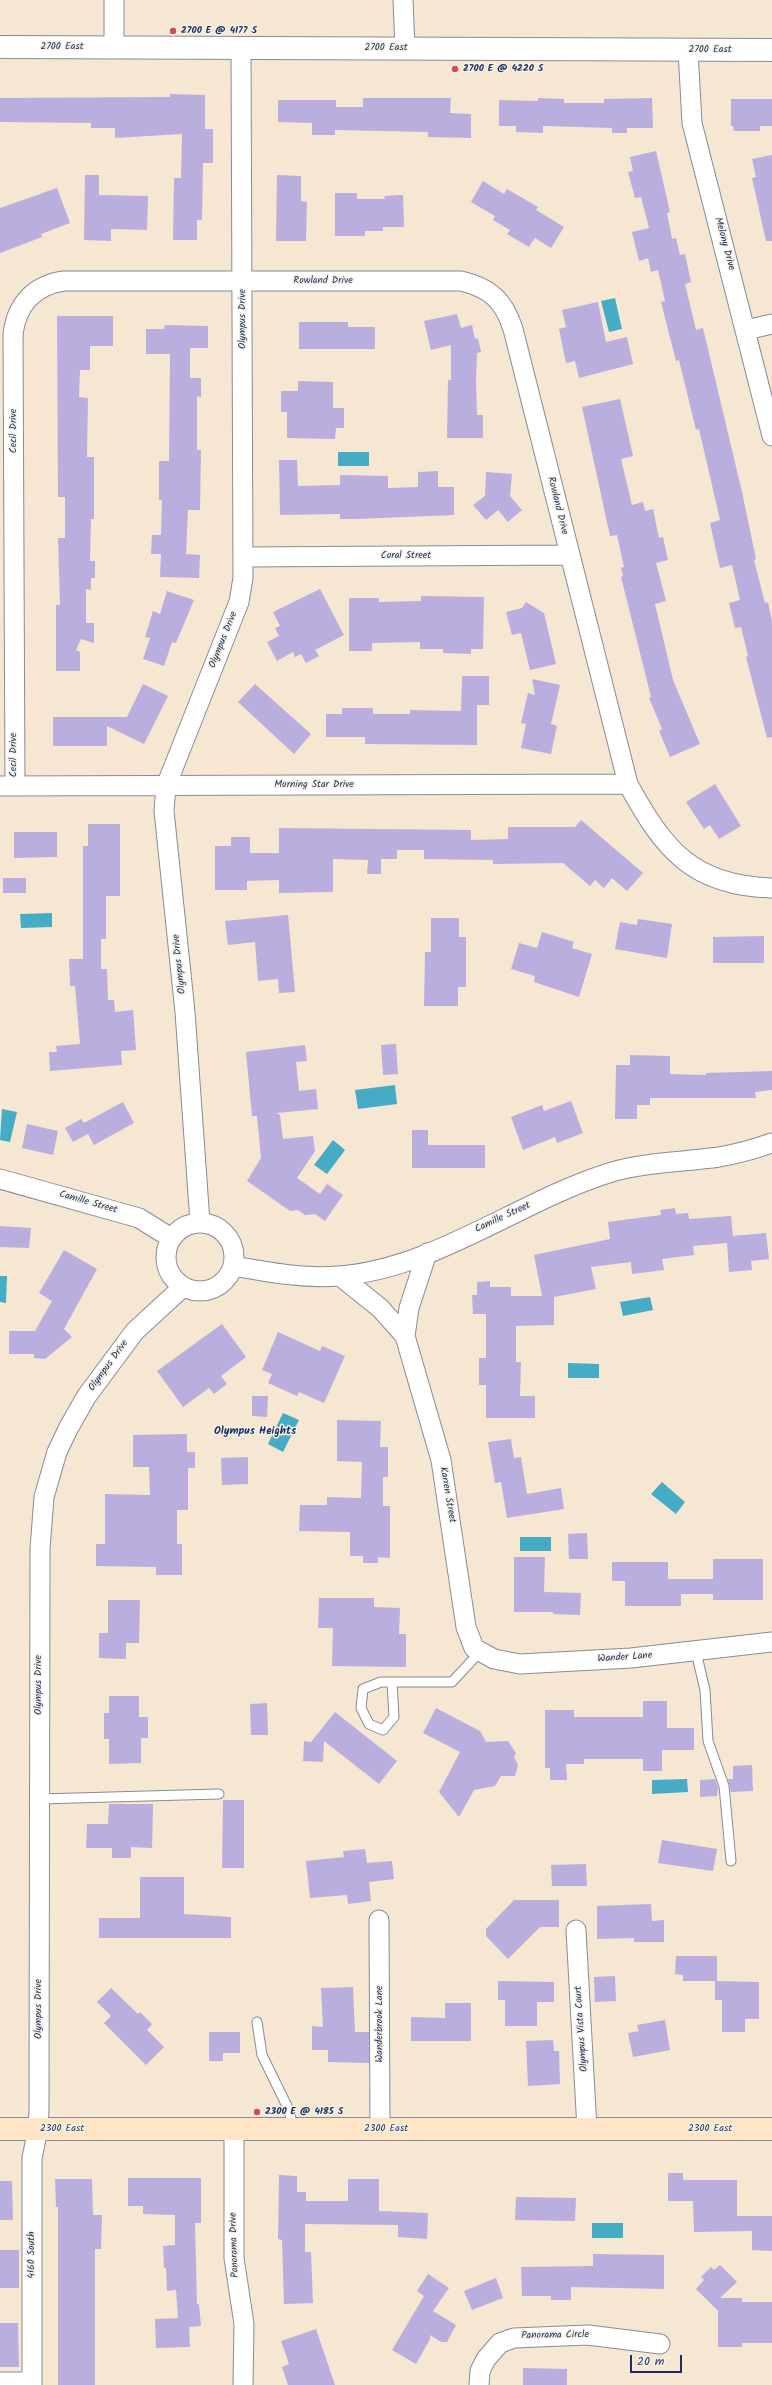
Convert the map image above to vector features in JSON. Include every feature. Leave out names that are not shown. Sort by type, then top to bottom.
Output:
[{"type":"main road","name":"2300 East","points":[[0,2129],[772,2129]]},
{"type":"street","points":[[114,0],[114,47]]},
{"type":"street","points":[[403,0],[405,48]]},
{"type":"street","name":"2700 East","points":[[0,46],[772,50]]},
{"type":"street","name":"Olympus Drive","points":[[200,1222],[185,1012],[166,834],[166,786],[239,602],[243,557],[241,48]]},
{"type":"street","name":"Melony Drive","points":[[688,50],[692,123],[772,436]]},
{"type":"street","name":"Rowland Drive","points":[[242,281],[461,281],[480,288],[502,304],[513,329],[628,784],[644,813],[664,840],[686,864],[706,876],[728,883],[772,888]]},
{"type":"street","name":"Cecil Drive","points":[[7,786],[13,335],[20,310],[31,295],[39,289],[59,282],[242,281]]},
{"type":"street","points":[[746,330],[772,324]]},
{"type":"street","name":"Coral Street","points":[[243,557],[569,555]]},
{"type":"street","name":"Morning Star Drive","points":[[7,786],[628,784]]},
{"type":"street","name":"Camille Street","points":[[233,1266],[276,1273],[340,1276],[386,1267],[427,1253],[570,1188],[613,1172],[655,1164],[720,1156],[772,1143]]},
{"type":"street","name":"Camille Street","points":[[0,1179],[139,1218],[171,1238]]},
{"type":"street","points":[[200,1222],[220,1229],[227,1236],[232,1245],[233,1266],[222,1284],[213,1289],[192,1291],[183,1287],[174,1280],[167,1265],[166,1248],[171,1238],[179,1229],[189,1224],[200,1222]]},
{"type":"street","name":"Karren Street","points":[[427,1253],[409,1308],[405,1336],[441,1460],[468,1635],[474,1648],[479,1653]]},
{"type":"street","name":"Karren Street","points":[[340,1276],[380,1308],[405,1336]]},
{"type":"street","name":"Olympus Drive","points":[[38,2129],[40,1549],[44,1497],[50,1474],[68,1429],[86,1397],[136,1331],[183,1287]]},
{"type":"street","name":"Wander Lane","points":[[479,1653],[494,1659],[520,1664],[631,1658],[696,1652],[772,1642]]},
{"type":"street","name":"Wanderbrook Lane","points":[[379,1920],[380,2129]]},
{"type":"street","name":"Olympus Vista Court","points":[[576,1930],[587,2129]]},
{"type":"street","name":"4160 South","points":[[0,2382],[32,2384],[32,2158],[38,2129]]},
{"type":"street","name":"Panorama Drive","points":[[234,2129],[234,2258],[244,2324],[243,2385]]},
{"type":"street","name":"Panorama Circle","points":[[479,2385],[480,2371],[486,2359],[500,2343],[514,2338],[588,2335],[660,2344]]},
{"type":"lane","points":[[696,1652],[705,1690],[708,1741],[724,1786],[731,1861]]},
{"type":"lane","points":[[392,1682],[394,1717],[383,1730],[369,1724],[361,1708],[363,1689],[381,1682],[392,1682],[452,1682],[479,1653]]},
{"type":"lane","points":[[39,1799],[220,1794]]},
{"type":"lane","points":[[257,2022],[262,2055],[288,2108],[294,2129]]},
{"type":"water","points":[[615,298],[622,329],[609,332],[601,301]]},
{"type":"water","points":[[338,452],[369,452],[369,466],[338,466]]},
{"type":"water","points":[[52,913],[52,927],[21,928],[20,914]]},
{"type":"water","points":[[395,1085],[397,1104],[358,1109],[355,1090]]},
{"type":"water","points":[[2,1109],[17,1112],[10,1142],[0,1140]]},
{"type":"water","points":[[333,1140],[345,1150],[327,1174],[314,1165]]},
{"type":"water","points":[[0,1276],[7,1276],[6,1303],[0,1302]]},
{"type":"water","points":[[650,1297],[653,1310],[623,1316],[620,1302]]},
{"type":"water","points":[[568,1363],[599,1364],[599,1378],[568,1378]]},
{"type":"water","points":[[283,1413],[299,1420],[283,1452],[268,1444]]},
{"type":"water","points":[[662,1482],[685,1502],[676,1514],[651,1494]]},
{"type":"water","points":[[520,1537],[551,1537],[551,1551],[520,1551]]},
{"type":"water","points":[[687,1779],[688,1792],[652,1794],[652,1780]]},
{"type":"water","points":[[592,2223],[623,2223],[623,2238],[592,2238]]},
{"type":"building","points":[[170,94],[205,95],[205,129],[213,129],[213,163],[203,163],[202,220],[197,220],[197,240],[173,240],[174,178],[181,178],[182,134],[115,138],[115,128],[91,128],[91,123],[0,122],[0,98],[170,97]]},
{"type":"building","points":[[363,98],[451,98],[450,113],[471,114],[471,138],[428,137],[428,132],[335,130],[335,135],[312,135],[312,123],[278,122],[278,100],[336,100],[336,107],[363,107]]},
{"type":"building","points":[[538,98],[564,99],[564,103],[604,103],[604,99],[652,98],[653,128],[627,128],[627,133],[612,133],[612,128],[543,126],[543,133],[516,132],[516,126],[499,126],[499,100],[538,101]]},
{"type":"building","points":[[731,99],[772,99],[772,126],[760,126],[760,131],[734,131],[733,126],[731,126]]},
{"type":"building","points":[[656,151],[670,212],[667,213],[672,239],[676,238],[680,255],[685,254],[691,282],[685,284],[696,330],[703,328],[742,492],[756,559],[754,560],[765,603],[768,602],[772,621],[772,737],[767,738],[746,657],[748,656],[741,627],[735,628],[729,603],[740,600],[732,565],[720,568],[710,523],[720,520],[699,429],[696,430],[679,360],[676,361],[661,302],[665,301],[658,270],[651,272],[648,258],[639,261],[632,232],[649,228],[641,197],[635,198],[628,172],[633,171],[630,157]]},
{"type":"building","points":[[772,155],[772,241],[766,241],[752,178],[756,177],[752,159]]},
{"type":"building","points":[[85,175],[99,175],[99,195],[148,196],[147,230],[111,229],[111,241],[84,240]]},
{"type":"building","points":[[277,175],[301,176],[301,201],[307,202],[306,241],[276,241]]},
{"type":"building","points":[[483,181],[504,194],[507,189],[538,207],[536,210],[564,227],[551,248],[535,238],[529,247],[507,234],[510,230],[493,220],[495,216],[471,202]]},
{"type":"building","points":[[57,188],[70,223],[41,234],[42,237],[0,253],[0,208]]},
{"type":"building","points":[[335,193],[357,193],[357,199],[385,199],[384,196],[403,195],[404,227],[383,227],[383,231],[365,231],[365,236],[335,236]]},
{"type":"building","points":[[598,302],[606,342],[627,337],[633,364],[579,378],[575,361],[566,363],[559,329],[566,327],[562,310]]},
{"type":"building","points":[[457,314],[461,328],[472,325],[475,339],[478,338],[481,352],[477,353],[476,381],[477,415],[483,415],[483,438],[447,438],[448,380],[451,380],[451,345],[431,350],[424,321]]},
{"type":"building","points":[[57,316],[113,316],[113,346],[90,346],[90,370],[80,370],[79,397],[88,398],[87,457],[94,457],[94,519],[91,519],[90,561],[95,561],[95,578],[91,578],[91,590],[86,589],[86,623],[94,623],[94,643],[81,639],[80,641],[76,650],[80,652],[80,671],[56,671],[56,605],[60,605],[58,538],[65,538],[65,497],[58,497]]},
{"type":"building","points":[[299,322],[348,322],[348,327],[375,327],[375,349],[299,349]]},
{"type":"building","points":[[165,325],[208,326],[208,348],[190,348],[190,378],[201,378],[201,397],[197,396],[197,450],[201,450],[200,510],[188,510],[186,554],[200,555],[199,578],[160,577],[161,554],[151,554],[152,535],[161,535],[162,500],[159,500],[159,461],[169,461],[170,354],[146,354],[146,329],[164,329]]},
{"type":"building","points":[[298,381],[333,382],[333,408],[344,408],[344,428],[336,428],[335,439],[287,438],[287,412],[281,412],[281,391],[298,391]]},
{"type":"building","points":[[620,399],[633,456],[621,459],[632,505],[643,502],[645,511],[653,509],[659,538],[663,537],[668,560],[656,563],[666,601],[655,604],[673,680],[700,744],[670,757],[659,731],[662,729],[649,698],[651,697],[621,577],[623,576],[621,568],[624,567],[617,535],[610,536],[582,407]]},
{"type":"building","points":[[279,460],[297,460],[298,486],[340,485],[340,475],[388,476],[388,488],[418,487],[418,472],[438,471],[438,487],[454,487],[454,515],[340,519],[340,514],[280,515]]},
{"type":"building","points":[[486,472],[512,474],[510,496],[522,510],[508,522],[498,510],[486,520],[473,505],[485,496]]},
{"type":"building","points":[[320,589],[344,635],[315,650],[319,656],[306,663],[301,654],[295,657],[293,652],[277,661],[267,642],[279,636],[275,628],[280,626],[273,612]]},
{"type":"building","points":[[167,591],[194,600],[176,643],[172,642],[164,666],[143,659],[150,638],[145,637],[153,611],[160,614]]},
{"type":"building","points":[[421,596],[484,597],[483,649],[471,649],[471,654],[443,653],[443,649],[420,649],[420,642],[372,643],[372,651],[349,651],[349,598],[379,598],[379,602],[421,601]]},
{"type":"building","points":[[526,602],[544,613],[556,664],[530,670],[521,633],[512,635],[506,612],[522,608]]},
{"type":"building","points":[[462,676],[489,676],[489,705],[477,705],[477,745],[365,744],[365,737],[326,737],[326,714],[342,714],[342,708],[373,708],[373,714],[410,714],[410,710],[461,711]]},
{"type":"building","points":[[532,679],[560,685],[551,724],[557,726],[551,754],[521,748],[526,724],[521,723],[528,693],[535,695]]},
{"type":"building","points":[[143,684],[168,696],[144,744],[107,726],[107,746],[53,746],[53,717],[127,717]]},
{"type":"building","points":[[255,684],[311,734],[294,754],[238,702]]},
{"type":"building","points":[[715,784],[741,826],[719,839],[710,825],[704,829],[686,802]]},
{"type":"building","points":[[581,820],[643,873],[627,891],[612,878],[604,888],[595,880],[590,886],[563,863],[493,864],[493,860],[424,859],[424,850],[397,850],[397,859],[381,859],[381,874],[367,874],[368,860],[333,859],[333,892],[279,893],[279,880],[247,881],[247,890],[215,890],[215,846],[231,846],[231,837],[250,837],[250,853],[279,853],[279,828],[471,830],[471,840],[508,839],[508,827],[575,827]]},
{"type":"building","points":[[88,824],[120,824],[120,896],[106,896],[106,939],[101,939],[101,969],[107,969],[108,1000],[114,1000],[115,1012],[133,1010],[136,1050],[121,1051],[122,1065],[50,1071],[49,1052],[57,1052],[56,1046],[80,1044],[75,986],[70,986],[69,959],[83,959],[83,846],[88,846]]},
{"type":"building","points":[[14,832],[57,832],[57,857],[14,858]]},
{"type":"building","points":[[3,878],[26,878],[26,893],[3,893]]},
{"type":"building","points":[[288,915],[295,992],[279,993],[278,979],[258,981],[255,942],[228,945],[225,921]]},
{"type":"building","points":[[431,918],[459,918],[459,937],[466,937],[466,987],[458,987],[458,1006],[424,1006],[425,952],[431,952]]},
{"type":"building","points":[[638,919],[672,924],[667,958],[615,949],[620,922],[637,925]]},
{"type":"building","points":[[542,932],[574,942],[572,948],[592,954],[579,997],[534,982],[535,976],[511,969],[519,943],[537,948]]},
{"type":"building","points":[[764,936],[764,963],[713,963],[713,937]]},
{"type":"building","points":[[396,1044],[398,1074],[383,1075],[381,1045]]},
{"type":"building","points":[[305,1045],[307,1061],[296,1062],[299,1091],[316,1089],[318,1109],[277,1113],[280,1115],[283,1139],[313,1136],[315,1151],[297,1178],[320,1194],[327,1184],[343,1195],[325,1221],[315,1214],[305,1215],[298,1210],[290,1211],[247,1181],[261,1158],[257,1116],[252,1116],[246,1052]]},
{"type":"building","points":[[630,1055],[670,1056],[670,1074],[706,1075],[706,1073],[772,1071],[772,1090],[755,1092],[756,1098],[650,1098],[650,1105],[637,1105],[637,1119],[615,1119],[616,1065],[630,1065]]},
{"type":"building","points":[[571,1101],[583,1133],[557,1143],[555,1137],[523,1150],[511,1117],[542,1105],[544,1111]]},
{"type":"building","points":[[123,1102],[134,1123],[94,1145],[88,1134],[73,1142],[65,1128],[81,1119],[84,1123]]},
{"type":"building","points":[[27,1124],[58,1131],[53,1155],[22,1148]]},
{"type":"building","points":[[412,1130],[428,1130],[428,1145],[485,1145],[485,1168],[412,1168]]},
{"type":"building","points":[[675,1208],[676,1214],[688,1213],[689,1219],[731,1216],[733,1236],[766,1233],[769,1259],[751,1261],[752,1270],[729,1272],[727,1243],[693,1246],[694,1255],[662,1259],[664,1270],[632,1274],[631,1262],[591,1267],[596,1289],[554,1297],[554,1325],[516,1326],[516,1362],[521,1362],[520,1396],[535,1396],[535,1418],[486,1418],[486,1385],[479,1385],[479,1358],[486,1358],[486,1314],[473,1314],[472,1295],[477,1295],[477,1282],[490,1281],[490,1287],[511,1287],[511,1296],[542,1296],[534,1255],[610,1239],[608,1222],[661,1215],[660,1210]]},
{"type":"building","points":[[0,1226],[31,1228],[29,1248],[0,1247]]},
{"type":"building","points":[[64,1250],[97,1269],[64,1329],[72,1337],[45,1359],[34,1358],[34,1354],[9,1354],[9,1331],[35,1331],[52,1301],[39,1293]]},
{"type":"building","points":[[222,1324],[246,1357],[221,1376],[227,1384],[214,1394],[209,1388],[183,1407],[157,1371]]},
{"type":"building","points":[[278,1332],[320,1351],[322,1346],[345,1356],[324,1403],[299,1392],[297,1396],[268,1383],[272,1374],[262,1370]]},
{"type":"building","points":[[252,1396],[268,1396],[267,1417],[252,1416]]},
{"type":"building","points":[[337,1420],[381,1421],[380,1447],[388,1447],[388,1477],[383,1477],[383,1506],[390,1506],[390,1558],[378,1557],[378,1563],[363,1563],[363,1556],[350,1556],[350,1532],[299,1531],[300,1505],[327,1505],[327,1497],[361,1498],[362,1462],[337,1461]]},
{"type":"building","points":[[187,1434],[187,1452],[195,1452],[195,1468],[188,1468],[188,1510],[177,1510],[177,1544],[182,1544],[182,1575],[156,1575],[156,1567],[96,1566],[96,1544],[105,1544],[105,1494],[150,1495],[149,1467],[133,1467],[133,1435]]},
{"type":"building","points":[[511,1439],[514,1458],[521,1457],[527,1494],[561,1488],[564,1509],[507,1518],[501,1482],[495,1483],[488,1442]]},
{"type":"building","points":[[248,1457],[248,1484],[222,1485],[221,1458]]},
{"type":"building","points":[[587,1533],[588,1559],[569,1559],[568,1534]]},
{"type":"building","points":[[514,1557],[545,1557],[544,1592],[581,1593],[580,1615],[553,1614],[553,1612],[514,1612]]},
{"type":"building","points":[[713,1559],[763,1559],[763,1600],[713,1600],[713,1594],[681,1594],[681,1606],[625,1606],[625,1581],[612,1581],[612,1562],[668,1562],[668,1579],[713,1579]]},
{"type":"building","points":[[319,1598],[374,1598],[374,1607],[400,1608],[399,1634],[406,1634],[406,1667],[332,1666],[333,1628],[318,1628]]},
{"type":"building","points":[[108,1600],[140,1600],[139,1643],[126,1643],[126,1659],[99,1658],[99,1633],[108,1633]]},
{"type":"building","points":[[109,1696],[139,1696],[139,1717],[148,1717],[148,1738],[141,1738],[141,1763],[109,1764],[109,1739],[104,1739],[104,1713],[109,1713]]},
{"type":"building","points":[[643,1701],[667,1701],[667,1728],[694,1728],[694,1750],[662,1750],[662,1771],[643,1771],[643,1759],[584,1759],[584,1764],[566,1764],[567,1780],[550,1780],[550,1768],[545,1768],[545,1710],[574,1710],[574,1717],[643,1717]]},
{"type":"building","points":[[267,1703],[268,1735],[251,1735],[250,1704]]},
{"type":"building","points":[[436,1708],[480,1731],[486,1742],[508,1741],[516,1753],[514,1757],[518,1765],[515,1776],[501,1776],[495,1786],[474,1790],[459,1817],[439,1792],[460,1752],[423,1733]]},
{"type":"building","points":[[335,1712],[397,1761],[379,1784],[324,1741],[323,1762],[303,1761],[304,1741],[311,1742]]},
{"type":"building","points":[[752,1765],[753,1791],[731,1792],[728,1779],[733,1779],[733,1766]]},
{"type":"building","points":[[715,1779],[718,1787],[717,1796],[700,1797],[700,1780]]},
{"type":"building","points":[[223,1800],[244,1800],[244,1868],[222,1868]]},
{"type":"building","points":[[109,1804],[153,1804],[152,1848],[131,1847],[131,1858],[112,1858],[112,1848],[86,1848],[87,1824],[108,1824]]},
{"type":"building","points":[[662,1840],[717,1849],[713,1871],[658,1863]]},
{"type":"building","points":[[365,1849],[367,1863],[392,1861],[394,1879],[369,1882],[371,1901],[348,1904],[347,1895],[310,1898],[306,1861],[344,1857],[343,1851]]},
{"type":"building","points":[[586,1864],[587,1886],[552,1886],[551,1865]]},
{"type":"building","points":[[140,1877],[184,1877],[184,1914],[231,1917],[231,1938],[99,1938],[99,1918],[140,1918]]},
{"type":"building","points":[[514,1900],[559,1900],[559,1927],[540,1927],[508,1959],[486,1936],[486,1929]]},
{"type":"building","points":[[651,1904],[652,1921],[664,1920],[664,1942],[634,1942],[634,1938],[597,1939],[597,1906]]},
{"type":"building","points":[[676,1956],[717,1956],[717,1981],[683,1981],[683,1975],[675,1974]]},
{"type":"building","points":[[615,1976],[616,2001],[595,2002],[594,1977]]},
{"type":"building","points":[[498,1981],[554,1982],[554,2002],[537,2002],[537,2026],[505,2026],[505,2000],[498,2000]]},
{"type":"building","points":[[715,1981],[759,1982],[759,2019],[745,2019],[745,2032],[722,2032],[722,2000],[715,2000]]},
{"type":"building","points":[[353,1987],[355,2032],[369,2032],[369,2063],[328,2062],[328,2050],[312,2050],[312,2026],[323,2027],[321,1988]]},
{"type":"building","points":[[111,1988],[138,2014],[140,2012],[152,2024],[147,2030],[164,2047],[146,2065],[104,2023],[111,2016],[97,2002]]},
{"type":"building","points":[[445,2003],[471,2003],[471,2041],[411,2041],[411,2017],[445,2018]]},
{"type":"building","points":[[665,2020],[670,2050],[633,2057],[628,2033],[639,2031],[637,2025]]},
{"type":"building","points":[[209,2032],[240,2032],[240,2053],[223,2053],[223,2061],[209,2061]]},
{"type":"building","points":[[553,2040],[554,2051],[559,2051],[560,2084],[528,2086],[526,2041]]},
{"type":"building","points":[[668,2173],[683,2173],[683,2180],[737,2180],[737,2216],[772,2216],[772,2251],[752,2250],[752,2231],[694,2232],[693,2201],[668,2201]]},
{"type":"building","points":[[279,2175],[297,2176],[297,2192],[306,2192],[306,2201],[348,2201],[348,2179],[379,2179],[379,2211],[428,2213],[427,2239],[398,2237],[398,2225],[305,2224],[305,2252],[311,2252],[313,2303],[284,2304],[282,2240],[278,2239]]},
{"type":"building","points":[[128,2178],[201,2178],[201,2223],[195,2223],[197,2304],[199,2304],[201,2326],[189,2327],[190,2347],[156,2348],[155,2319],[178,2318],[176,2290],[167,2291],[163,2246],[175,2245],[175,2215],[143,2214],[143,2206],[128,2206]]},
{"type":"building","points":[[55,2179],[92,2179],[93,2215],[102,2215],[101,2249],[95,2249],[95,2385],[58,2385],[58,2207],[56,2207]]},
{"type":"building","points":[[0,2181],[12,2181],[13,2220],[0,2220]]},
{"type":"building","points":[[516,2197],[576,2198],[575,2221],[515,2220]]},
{"type":"building","points":[[0,2250],[19,2250],[19,2288],[0,2288]]},
{"type":"building","points":[[593,2254],[664,2255],[664,2289],[571,2287],[571,2300],[551,2300],[551,2296],[522,2296],[521,2267],[593,2266]]},
{"type":"building","points":[[720,2265],[737,2282],[720,2298],[742,2298],[742,2302],[772,2302],[772,2343],[742,2343],[742,2347],[718,2347],[718,2311],[696,2289],[704,2280],[701,2277],[711,2267],[714,2270]]},
{"type":"building","points":[[428,2274],[449,2288],[433,2311],[456,2325],[447,2342],[441,2342],[430,2335],[430,2339],[416,2364],[392,2350],[424,2296],[417,2291]]},
{"type":"building","points":[[496,2278],[503,2298],[472,2310],[464,2291]]},
{"type":"building","points":[[0,2323],[18,2323],[19,2367],[0,2367]]},
{"type":"building","points":[[316,2329],[335,2385],[288,2385],[282,2367],[289,2364],[281,2341]]},
{"type":"building","points":[[523,2368],[567,2369],[567,2385],[523,2385]]},
{"type":"place","name":"2700 E @ 4177 S","points":[[173,31]]},
{"type":"place","name":"2700 E @ 4220 S","points":[[455,69]]},
{"type":"place","name":"2300 E @ 4185 S","points":[[257,2112]]},
{"type":"district","name":"Olympus Heights","points":[[255,1432]]}]
